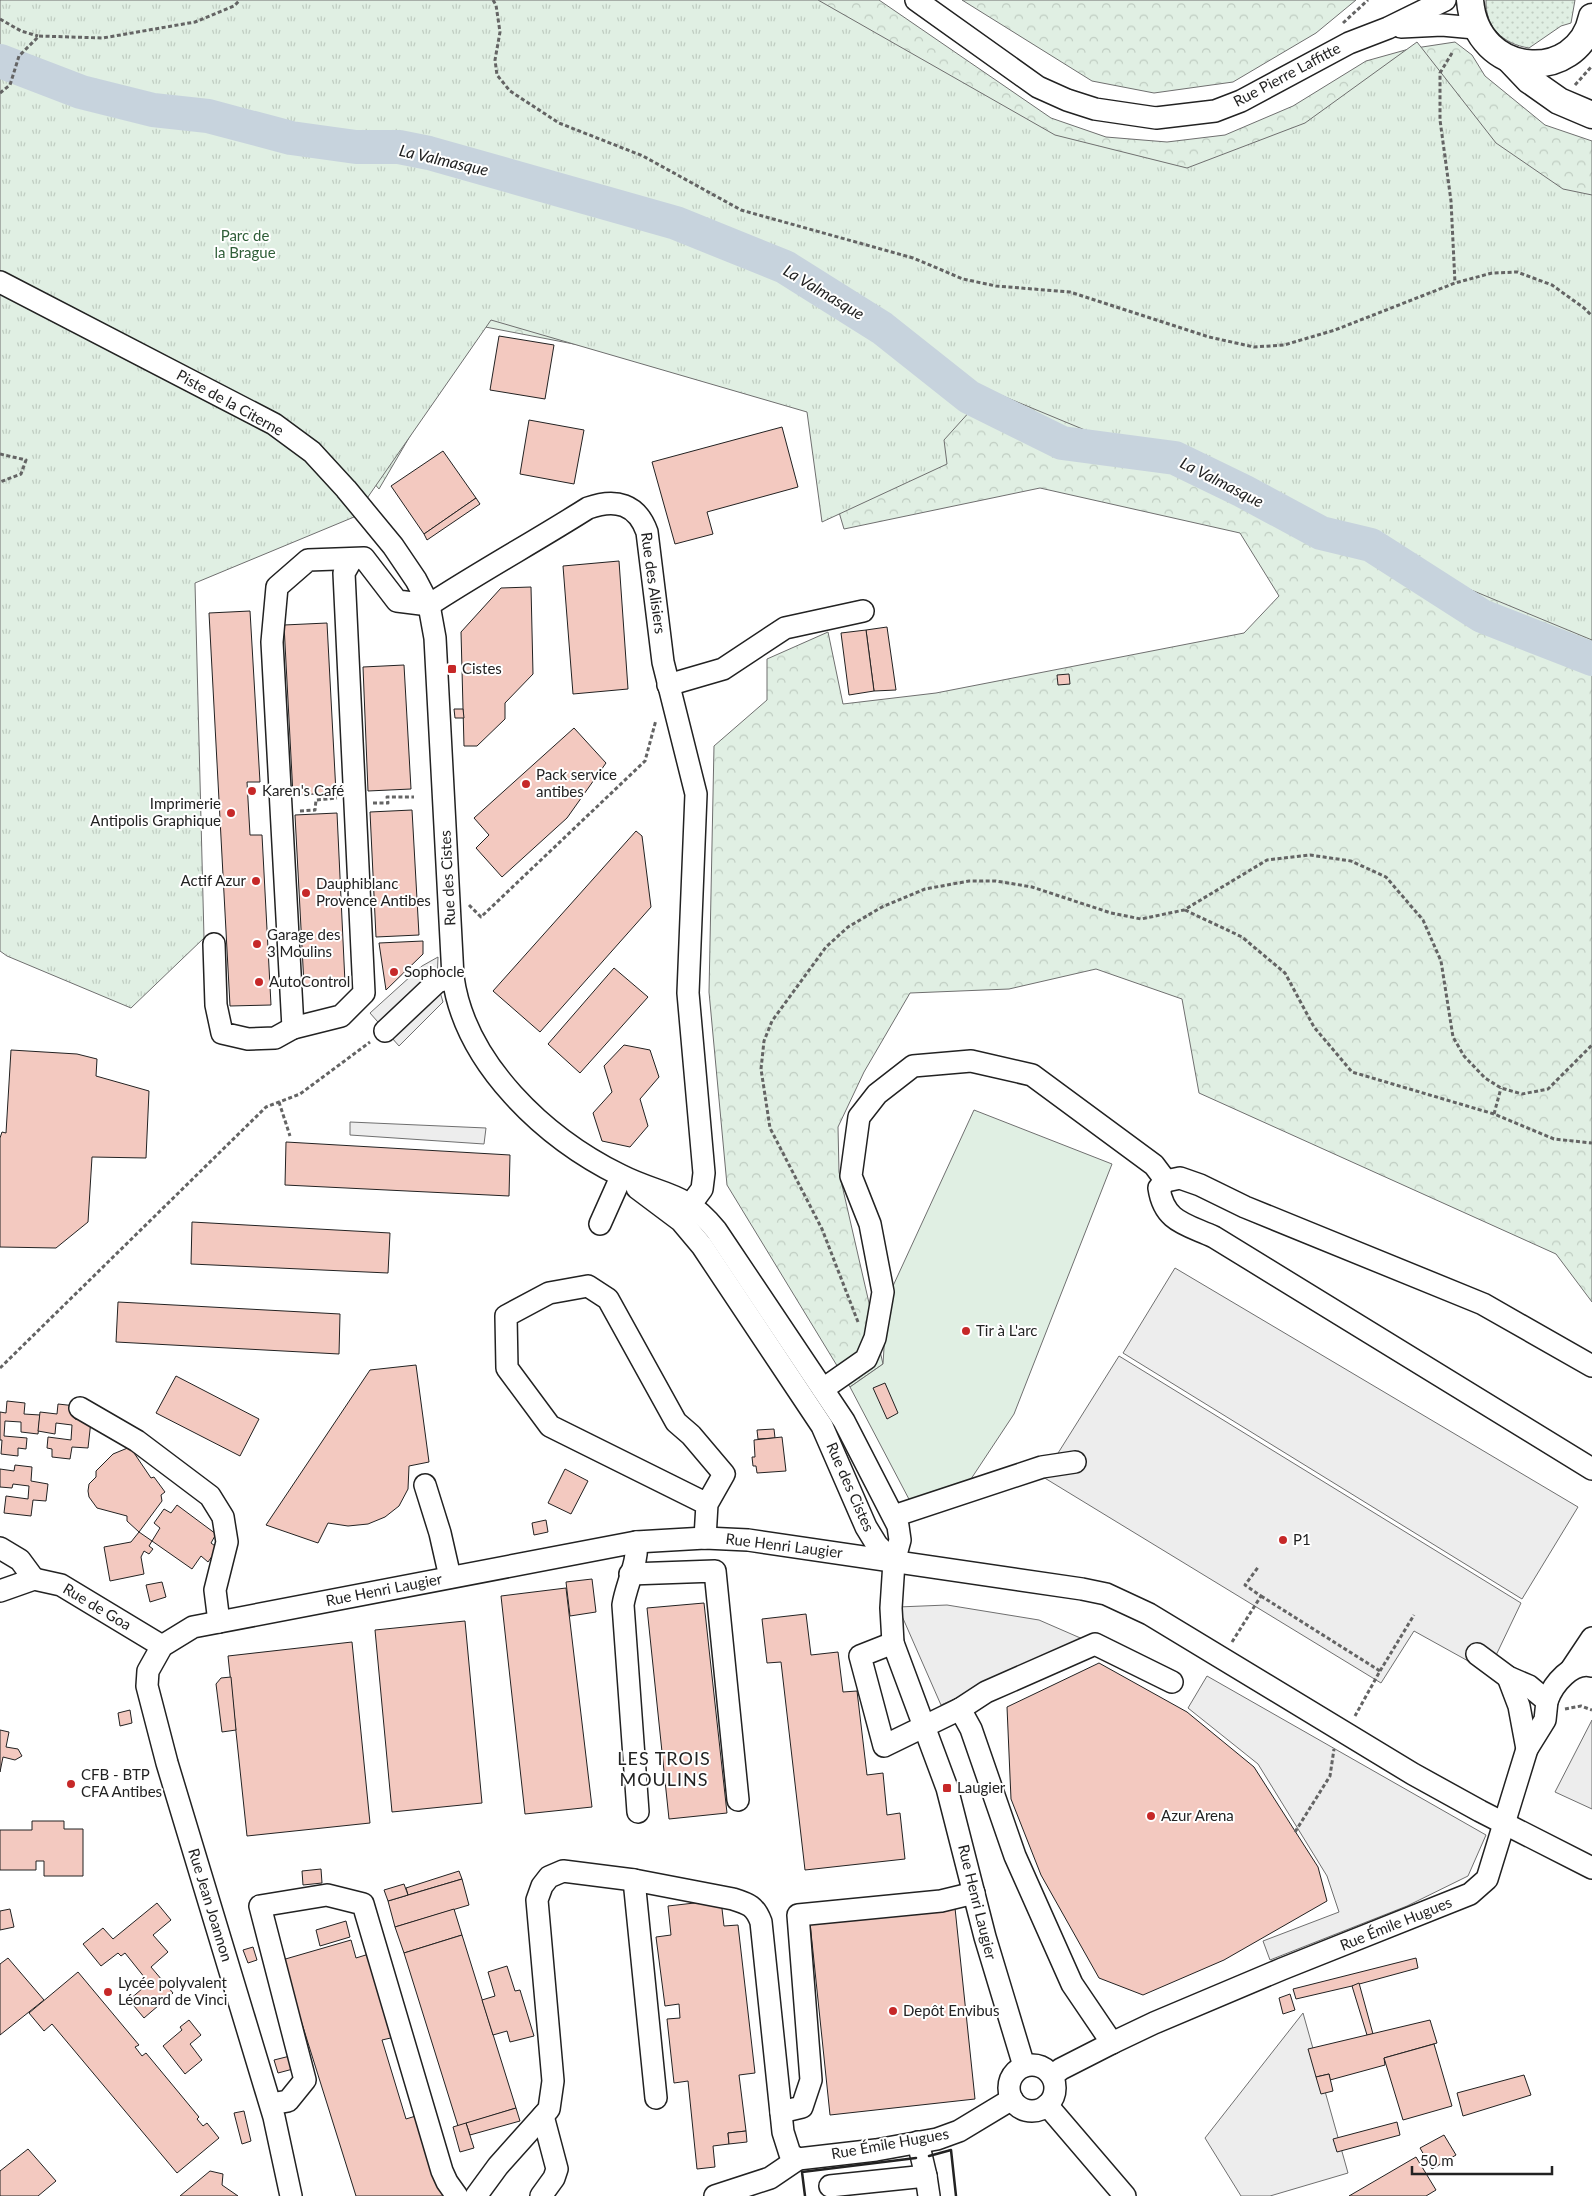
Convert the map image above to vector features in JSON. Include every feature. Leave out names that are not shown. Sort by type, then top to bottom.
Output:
[{"type":"main road","points":[[1470,0],[1471,15],[1484,42],[1496,53],[1510,60],[1530,80],[1559,102],[1592,116]]},
{"type":"main road","points":[[1510,60],[1534,63],[1558,58],[1572,49],[1583,37],[1592,21]]},
{"type":"street","name":"Rue Pierre Laffitte","points":[[916,0],[1038,86],[1067,100],[1095,109],[1156,118],[1215,111],[1242,101],[1349,43],[1388,28],[1445,0]]},
{"type":"street","name":"Rue Pierre Laffitte","points":[[1388,28],[1442,25],[1476,28]]},
{"type":"street","name":"Piste de la Citerne","points":[[0,282],[274,424],[312,452],[346,489],[393,546],[416,580],[429,605]]},
{"type":"street","name":"Rue des Alisiers","points":[[429,605],[588,508],[599,504],[625,505],[637,512],[643,519],[648,532],[659,629],[668,685],[696,794],[688,993],[704,1173],[702,1189],[691,1204]]},
{"type":"street","points":[[214,944],[216,1005],[222,1033],[248,1039],[275,1038],[293,1028],[341,1016],[364,993],[344,574],[352,558]]},
{"type":"street","points":[[293,1028],[272,642],[277,587],[308,560],[364,558],[396,600],[429,605]]},
{"type":"street","name":"Rue des Cistes","points":[[429,605],[436,646],[453,977],[456,998],[471,1038],[496,1074],[550,1132],[592,1161],[622,1176],[691,1204],[704,1214],[844,1421],[894,1516],[900,1540],[894,1562],[877,1545],[866,1528],[822,1426],[702,1246],[681,1221],[622,1176]]},
{"type":"street","points":[[668,685],[723,669],[785,628],[862,610]]},
{"type":"street","points":[[385,1031],[437,982],[453,977]]},
{"type":"street","points":[[823,1389],[866,1358],[870,1352],[875,1338],[883,1292],[870,1224],[851,1176],[859,1117],[877,1094],[913,1066],[971,1061],[1032,1075],[1154,1165],[1166,1181]]},
{"type":"street","points":[[600,1224],[622,1176]]},
{"type":"street","points":[[1592,1366],[1483,1304],[1245,1207],[1200,1185],[1180,1178],[1166,1181],[1159,1188],[1161,1203],[1172,1217],[1214,1237],[1592,1469]]},
{"type":"street","points":[[705,1538],[707,1504],[724,1474],[691,1435],[676,1422],[608,1299],[588,1286],[549,1293],[506,1316],[507,1368],[550,1426],[707,1504]]},
{"type":"street","points":[[80,1408],[137,1441],[210,1496],[223,1517],[227,1542],[215,1590],[219,1622]]},
{"type":"street","points":[[894,1516],[1042,1467],[1075,1462]]},
{"type":"street","points":[[424,1484],[440,1533],[450,1577]]},
{"type":"street","name":"Rue Henri Laugier","points":[[162,1646],[174,1637],[194,1627],[636,1542],[705,1538],[757,1541],[828,1550],[894,1562],[890,1608],[893,1643],[925,1726],[956,1819],[985,1937],[1024,2066]]},
{"type":"street","points":[[636,1542],[638,1553],[630,1574],[623,1605],[638,1812]]},
{"type":"street","points":[[0,1548],[20,1560],[34,1579],[0,1591]]},
{"type":"street","points":[[894,1562],[1012,1578],[1106,1594],[1149,1614],[1413,1774],[1592,1868]]},
{"type":"street","points":[[630,1574],[715,1571],[738,1800]]},
{"type":"street","name":"Rue de Goa","points":[[34,1579],[62,1585],[162,1646]]},
{"type":"street","points":[[1477,1654],[1508,1677],[1529,1686],[1547,1701],[1551,1690],[1582,1667],[1592,1638]]},
{"type":"street","points":[[893,1643],[860,1656],[884,1746],[960,1709],[986,1692],[1095,1644],[1172,1682]]},
{"type":"street","name":"Rue Jean Joannon","points":[[162,1646],[148,1671],[147,1686],[170,1772],[271,2104],[291,2196]]},
{"type":"street","points":[[1508,1677],[1519,1706],[1527,1749]]},
{"type":"street","name":"Rue Émile Hugues","points":[[1052,2076],[1060,2069],[1112,2043],[1282,1969],[1470,1894],[1486,1879],[1527,1749],[1545,1720],[1547,1701]]},
{"type":"street","points":[[960,1709],[971,1729],[1015,1856],[1072,1984],[1112,2043]]},
{"type":"street","points":[[476,2196],[498,2166],[549,2109],[552,2100],[553,2081],[537,1900],[542,1886],[549,1877],[563,1871],[634,1880],[733,1899],[748,1904],[756,1910],[760,1922],[785,2144],[794,2156],[770,2178],[715,2196]]},
{"type":"street","points":[[634,1880],[656,2098]]},
{"type":"street","points":[[781,2112],[802,2108],[811,2080],[798,1916],[941,1901],[974,1893]]},
{"type":"street","points":[[271,2104],[288,2101],[305,2080],[260,1906],[327,1895],[363,1904],[442,2171],[457,2196]]},
{"type":"street","points":[[1024,2066],[1040,2066],[1052,2076],[1054,2092],[1046,2105],[1032,2111],[1024,2109],[1012,2099],[1009,2083],[1012,2076],[1024,2066]]},
{"type":"street","name":"Rue Émile Hugues","points":[[794,2156],[876,2150],[937,2139],[959,2131],[1012,2099]]},
{"type":"street","points":[[1046,2105],[1125,2196]]},
{"type":"street","points":[[541,2196],[554,2178],[557,2169],[543,2116]]},
{"type":"street","points":[[830,2186],[928,2186],[918,2142]]},
{"type":"path","points":[[0,19],[21,30],[39,36],[103,38],[195,22],[234,6],[240,0]]},
{"type":"path","points":[[493,0],[496,5],[500,32],[495,60],[497,75],[510,91],[559,123],[643,156],[741,210],[913,258],[963,278],[996,286],[1070,292],[1209,337],[1254,347],[1284,345],[1335,330],[1455,282],[1492,273],[1517,272],[1552,285],[1592,316]]},
{"type":"path","points":[[1336,28],[1368,0]]},
{"type":"path","points":[[0,93],[10,85],[19,56],[39,36]]},
{"type":"path","points":[[1452,53],[1440,72],[1440,120],[1451,201],[1455,282]]},
{"type":"path","points":[[0,454],[26,460],[21,474],[0,482]]},
{"type":"path","points":[[481,917],[644,761],[658,715]]},
{"type":"path","points":[[282,812],[315,810],[316,800],[388,803],[387,797],[414,797]]},
{"type":"path","points":[[870,1352],[822,1229],[770,1128],[760,1068],[764,1042],[772,1021],[826,947],[848,927],[882,907],[925,889],[969,881],[996,881],[1032,886],[1111,913],[1141,919],[1184,910],[1267,860],[1310,855],[1351,861],[1386,876],[1423,920],[1441,961],[1453,1037],[1464,1056],[1485,1078],[1501,1088],[1522,1094],[1548,1089],[1592,1045]]},
{"type":"path","points":[[1184,910],[1242,937],[1285,973],[1314,1028],[1352,1072],[1494,1114],[1554,1138],[1592,1143]]},
{"type":"path","points":[[0,1368],[266,1107],[300,1094],[385,1031]]},
{"type":"path","points":[[1494,1114],[1501,1088]]},
{"type":"path","points":[[278,1102],[290,1136]]},
{"type":"path","points":[[1259,1566],[1245,1585],[1380,1671]]},
{"type":"path","points":[[1228,1648],[1261,1596]]},
{"type":"path","points":[[1351,1724],[1414,1615]]},
{"type":"path","points":[[1296,1832],[1330,1776],[1335,1749]]},
{"type":"green space","points":[[0,0],[879,0],[1051,118],[1106,137],[1167,142],[1225,135],[1293,106],[1366,61],[1409,49],[1455,42],[1472,55],[1485,76],[1545,125],[1592,141],[1592,1302],[1556,1254],[1199,1093],[1182,999],[1096,969],[1009,989],[910,993],[864,1072],[838,1127],[839,1172],[883,1364],[850,1387],[727,1185],[709,992],[714,746],[767,700],[767,659],[828,632],[843,704],[936,693],[1244,633],[1279,596],[1240,533],[1040,488],[844,529],[802,388],[475,325],[379,489],[335,437]]},
{"type":"green space","name":"Parc de la Brague","points":[[0,0],[818,0],[1055,135],[1187,168],[1305,123],[1417,42],[1496,143],[1563,189],[1592,195],[1592,640],[969,382],[981,399],[944,440],[947,464],[822,522],[807,412],[491,320],[354,517],[195,583],[204,938],[131,1008],[7,956],[0,951]]},
{"type":"green space","points":[[962,0],[1356,0],[1316,33],[1233,82],[1154,93],[1092,81]]},
{"type":"green space","points":[[1486,0],[1575,0],[1571,23],[1561,26],[1529,48],[1511,43],[1497,33],[1486,10]]},
{"type":"green space","name":"Tir à L'arc","points":[[974,1110],[1112,1164],[1014,1414],[967,1485],[911,1503],[850,1387],[883,1364],[887,1299]]},
{"type":"shaded area","points":[[438,957],[437,982],[443,1002],[399,1046],[370,1013],[422,966]]},
{"type":"shaded area","points":[[350,1122],[486,1128],[484,1144],[350,1135]]},
{"type":"shaded area","points":[[1175,1268],[1578,1507],[1522,1599],[1123,1353]]},
{"type":"shaded area","name":"P1","points":[[1119,1356],[1521,1603],[1488,1672],[1414,1631],[1381,1683],[1043,1477]]},
{"type":"shaded area","points":[[947,1605],[1039,1620],[1085,1640],[941,1705],[898,1607]]},
{"type":"shaded area","points":[[1207,1676],[1486,1835],[1468,1876],[1407,1906],[1270,1960],[1263,1941],[1339,1912],[1327,1876],[1258,1764],[1188,1708]]},
{"type":"shaded area","points":[[1592,1720],[1592,1809],[1555,1792]]},
{"type":"shaded area","points":[[1303,2013],[1348,2173],[1270,2196],[1241,2196],[1205,2138]]},
{"type":"building","points":[[499,336],[554,345],[545,399],[490,390]]},
{"type":"building","points":[[529,420],[584,430],[574,484],[520,474]]},
{"type":"building","points":[[782,427],[798,487],[707,512],[713,534],[675,544],[652,462]]},
{"type":"building","points":[[443,451],[476,498],[424,534],[391,486]]},
{"type":"building","points":[[476,498],[480,504],[427,540],[424,534]]},
{"type":"building","points":[[619,561],[628,689],[573,694],[563,566]]},
{"type":"building","points":[[531,587],[533,674],[505,703],[505,719],[477,746],[464,746],[461,632],[501,588]]},
{"type":"building","points":[[250,611],[260,782],[247,782],[250,835],[262,835],[271,1005],[230,1006],[209,613]]},
{"type":"building","points":[[327,623],[336,793],[293,795],[284,625]]},
{"type":"building","points":[[887,627],[896,690],[874,691],[866,630]]},
{"type":"building","points":[[866,630],[874,691],[849,695],[841,633]]},
{"type":"building","points":[[404,665],[411,789],[368,791],[363,667]]},
{"type":"building","points":[[1069,674],[1070,684],[1058,685],[1057,675]]},
{"type":"building","points":[[454,709],[463,709],[464,718],[455,718]]},
{"type":"building","points":[[574,728],[606,763],[567,818],[502,877],[476,848],[489,835],[474,818]]},
{"type":"building","points":[[412,810],[419,935],[376,937],[370,812]]},
{"type":"building","points":[[337,813],[345,983],[304,985],[295,815]]},
{"type":"building","points":[[636,831],[642,836],[651,907],[540,1032],[493,991]]},
{"type":"building","name":"Sophocle","points":[[423,941],[423,954],[386,990],[379,943]]},
{"type":"building","points":[[614,968],[648,997],[580,1073],[548,1044]]},
{"type":"building","points":[[624,1045],[650,1050],[659,1077],[640,1099],[648,1126],[630,1147],[602,1141],[593,1113],[612,1092],[604,1066]]},
{"type":"building","points":[[11,1050],[77,1054],[97,1059],[96,1076],[149,1091],[146,1158],[92,1157],[88,1222],[56,1248],[0,1247],[0,1138],[2,1132],[6,1133]]},
{"type":"building","points":[[286,1142],[510,1155],[509,1196],[285,1185]]},
{"type":"building","points":[[192,1222],[390,1233],[388,1273],[191,1264]]},
{"type":"building","points":[[118,1302],[340,1314],[339,1354],[116,1342]]},
{"type":"building","points":[[416,1365],[429,1462],[409,1466],[408,1489],[399,1506],[385,1517],[368,1524],[348,1526],[328,1523],[318,1543],[266,1525],[370,1370]]},
{"type":"building","points":[[176,1376],[259,1419],[240,1456],[156,1413]]},
{"type":"building","points":[[885,1383],[898,1413],[887,1419],[873,1388]]},
{"type":"building","points":[[7,1401],[25,1403],[24,1414],[40,1415],[38,1434],[21,1432],[21,1422],[5,1421],[4,1436],[27,1438],[26,1449],[18,1448],[18,1456],[1,1454],[0,1412],[6,1413]]},
{"type":"building","points":[[58,1404],[76,1406],[75,1419],[91,1421],[88,1448],[72,1447],[70,1459],[52,1457],[52,1449],[47,1448],[48,1437],[71,1440],[72,1425],[56,1423],[55,1434],[38,1431],[40,1412],[57,1414]]},
{"type":"building","points":[[774,1429],[775,1438],[758,1439],[757,1430]]},
{"type":"building","points":[[782,1437],[786,1471],[757,1473],[756,1466],[753,1466],[752,1457],[755,1457],[754,1440]]},
{"type":"building","points":[[130,1447],[151,1478],[154,1477],[165,1492],[161,1495],[162,1501],[139,1532],[127,1521],[127,1516],[97,1508],[89,1497],[88,1491],[89,1484],[96,1477],[96,1471],[113,1454]]},
{"type":"building","points":[[15,1465],[32,1467],[31,1481],[48,1484],[46,1501],[33,1500],[31,1516],[4,1513],[6,1496],[28,1499],[29,1486],[13,1484],[12,1488],[0,1487],[0,1469],[14,1471]]},
{"type":"building","points":[[565,1469],[588,1481],[571,1514],[548,1503]]},
{"type":"building","points":[[177,1505],[216,1534],[211,1543],[218,1548],[208,1562],[201,1556],[192,1569],[152,1541],[160,1528],[154,1523],[164,1509],[171,1513]]},
{"type":"building","points":[[546,1520],[548,1532],[534,1535],[532,1523]]},
{"type":"building","points":[[139,1532],[152,1541],[149,1546],[153,1549],[149,1554],[144,1551],[141,1557],[144,1574],[110,1581],[104,1547],[131,1542]]},
{"type":"building","points":[[592,1579],[596,1612],[570,1616],[566,1582]]},
{"type":"building","points":[[162,1582],[166,1597],[150,1602],[146,1585]]},
{"type":"building","points":[[566,1588],[592,1807],[525,1814],[501,1596]]},
{"type":"building","points":[[704,1603],[727,1813],[669,1819],[647,1608]]},
{"type":"building","points":[[806,1614],[811,1655],[838,1652],[843,1692],[857,1691],[867,1775],[883,1773],[887,1815],[900,1813],[905,1859],[805,1870],[781,1662],[767,1663],[762,1619]]},
{"type":"building","points":[[465,1621],[482,1803],[392,1812],[375,1630]]},
{"type":"building","points":[[352,1642],[370,1823],[247,1836],[228,1656]]},
{"type":"building","name":"Azur Arena","points":[[1099,1663],[1187,1712],[1254,1767],[1318,1867],[1327,1901],[1224,1960],[1143,1995],[1099,1978],[1041,1875],[1011,1799],[1007,1707]]},
{"type":"building","points":[[231,1677],[236,1730],[222,1732],[216,1684],[221,1678]]},
{"type":"building","points":[[130,1710],[132,1723],[120,1726],[118,1713]]},
{"type":"building","points":[[0,1730],[9,1732],[6,1747],[18,1749],[22,1756],[15,1760],[3,1757],[0,1772]]},
{"type":"building","points":[[32,1821],[64,1821],[64,1829],[83,1829],[83,1876],[44,1876],[44,1861],[36,1861],[36,1870],[0,1870],[0,1830],[32,1830]]},
{"type":"building","points":[[321,1869],[322,1883],[303,1885],[302,1871]]},
{"type":"building","points":[[459,1871],[462,1879],[408,1895],[406,1888]]},
{"type":"building","points":[[462,1879],[469,1905],[395,1927],[388,1901]]},
{"type":"building","points":[[404,1884],[408,1895],[388,1901],[384,1890]]},
{"type":"building","points":[[721,1900],[724,1926],[738,1925],[755,2073],[739,2075],[746,2131],[728,2133],[729,2144],[713,2146],[715,2167],[697,2169],[688,2081],[674,2083],[667,2019],[680,2018],[679,2004],[665,2006],[656,1937],[671,1935],[668,1906]]},
{"type":"building","points":[[157,1903],[171,1920],[153,1935],[168,1952],[151,1967],[173,1993],[144,2018],[129,2000],[143,1988],[139,1982],[145,1978],[125,1953],[121,1956],[118,1953],[101,1966],[83,1944],[103,1928],[113,1939]]},
{"type":"building","name":"Depôt Envibus","points":[[955,1908],[975,2099],[830,2115],[810,1923]]},
{"type":"building","points":[[10,1909],[14,1927],[0,1930],[0,1911]]},
{"type":"building","points":[[454,1909],[462,1935],[404,1953],[395,1927]]},
{"type":"building","points":[[346,1921],[350,1937],[320,1946],[316,1930]]},
{"type":"building","points":[[462,1935],[516,2108],[458,2126],[404,1953]]},
{"type":"building","points":[[351,1940],[356,1958],[369,1954],[395,2037],[382,2040],[406,2119],[419,2115],[444,2196],[356,2196],[282,1960]]},
{"type":"building","points":[[253,1947],[257,1960],[248,1963],[243,1950]]},
{"type":"building","points":[[8,1958],[44,2000],[0,2035],[0,1964]]},
{"type":"building","points":[[1416,1958],[1418,1968],[1352,1986],[1296,1999],[1293,1989]]},
{"type":"building","points":[[507,1966],[515,1991],[520,1990],[534,2036],[510,2042],[507,2031],[493,2035],[482,2000],[495,1996],[488,1972]]},
{"type":"building","points":[[78,1972],[139,2045],[135,2047],[142,2056],[146,2053],[199,2117],[197,2119],[203,2126],[207,2123],[219,2138],[177,2173],[52,2024],[44,2031],[29,2013]]},
{"type":"building","points":[[1359,1983],[1373,2034],[1367,2035],[1352,1986]]},
{"type":"building","points":[[1290,1994],[1295,2010],[1283,2014],[1279,1998]]},
{"type":"building","points":[[189,2020],[201,2035],[190,2044],[202,2060],[185,2074],[163,2046],[182,2030],[180,2027]]},
{"type":"building","points":[[1430,2020],[1437,2043],[1384,2058],[1385,2065],[1330,2080],[1329,2074],[1316,2077],[1308,2049]]},
{"type":"building","points":[[1434,2044],[1452,2106],[1403,2120],[1384,2058]]},
{"type":"building","points":[[290,2056],[293,2069],[278,2073],[274,2060]]},
{"type":"building","points":[[1329,2074],[1333,2091],[1321,2094],[1316,2077]]},
{"type":"building","points":[[1524,2075],[1531,2095],[1463,2116],[1457,2093]]},
{"type":"building","points":[[516,2108],[520,2121],[470,2135],[466,2123]]},
{"type":"building","points":[[244,2111],[251,2141],[242,2144],[234,2113]]},
{"type":"building","points":[[1397,2122],[1400,2135],[1337,2152],[1333,2139]]},
{"type":"building","points":[[466,2123],[474,2148],[460,2152],[453,2127]]},
{"type":"building","points":[[746,2131],[747,2142],[729,2144],[728,2133]]},
{"type":"building","points":[[1444,2135],[1456,2155],[1432,2169],[1420,2148]]},
{"type":"building","points":[[28,2149],[56,2181],[38,2196],[0,2196],[0,2171]]},
{"type":"building","points":[[1416,2157],[1436,2190],[1426,2196],[1349,2196]]},
{"type":"building","points":[[210,2171],[223,2174],[222,2185],[238,2196],[180,2196]]},
{"type":"waterway","name":"La Valmasque","points":[[0,61],[81,92],[153,110],[208,116],[291,138],[356,147],[399,147],[429,153],[676,223],[785,267],[882,328],[969,397],[1062,443],[1175,458],[1243,491],[1321,533],[1371,545],[1482,616],[1592,659]]},
{"type":"wall","points":[[929,2156],[951,2150],[956,2196]]},
{"type":"wall","points":[[805,2196],[802,2172],[916,2158]]},
{"type":"place","name":"Cistes","points":[[452,669]]},
{"type":"place","name":"Pack service antibes","points":[[526,784]]},
{"type":"place","name":"Karen's Café","points":[[252,791]]},
{"type":"place","name":"Imprimerie Antipolis Graphique","points":[[231,813]]},
{"type":"place","name":"Actif Azur","points":[[256,881]]},
{"type":"place","name":"Dauphiblanc Provence Antibes","points":[[306,893]]},
{"type":"place","name":"Garage des 3 Moulins","points":[[257,944]]},
{"type":"place","name":"Sophocle","points":[[394,972]]},
{"type":"place","name":"AutoControl","points":[[259,982]]},
{"type":"place","name":"Tir à L'arc","points":[[966,1331]]},
{"type":"place","name":"P1","points":[[1283,1540]]},
{"type":"place","name":"CFB - BTP CFA Antibes","points":[[71,1784]]},
{"type":"place","name":"Laugier","points":[[947,1788]]},
{"type":"place","name":"Azur Arena","points":[[1151,1816]]},
{"type":"place","name":"Lycée polyvalent Léonard de Vinci","points":[[108,1992]]},
{"type":"place","name":"Depôt Envibus","points":[[893,2011]]},
{"type":"district","name":"LES TROIS MOULINS","points":[[664,1769]]}]
